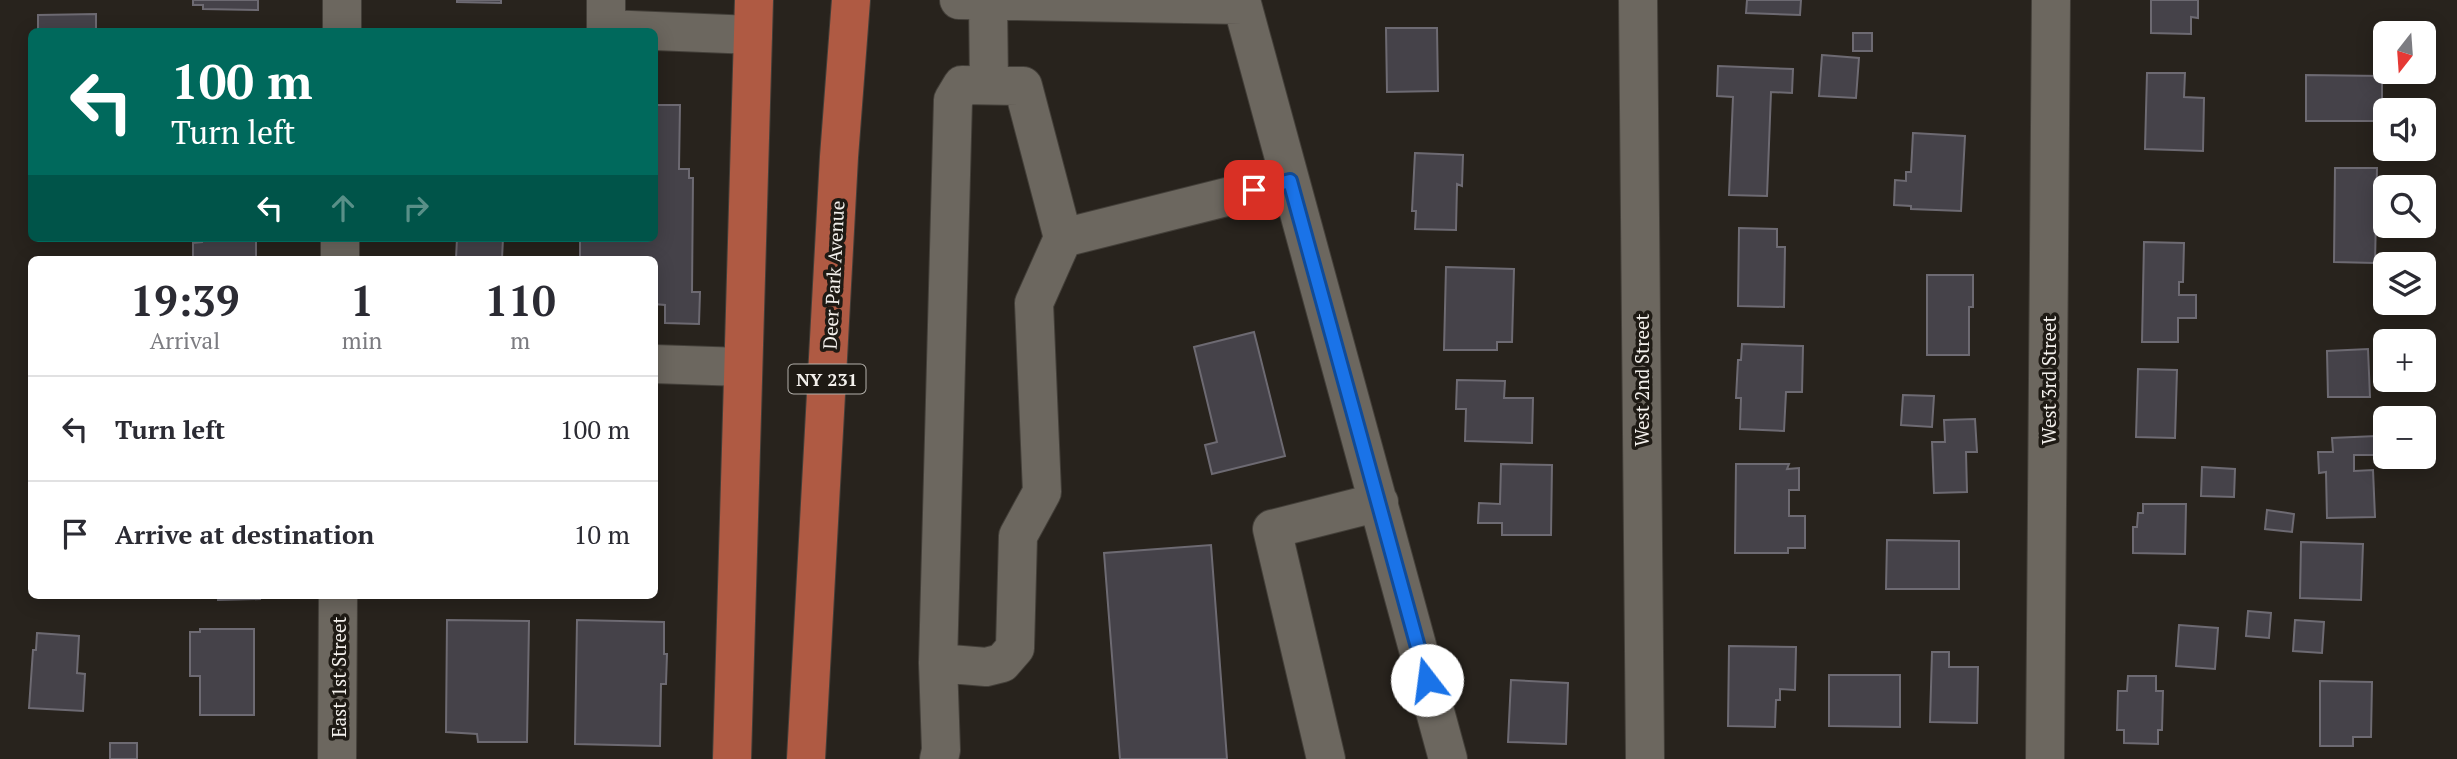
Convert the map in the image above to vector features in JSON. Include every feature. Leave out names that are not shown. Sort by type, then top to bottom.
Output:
[{"type":"main road","name":"Deer Park Avenue","points":[[806,759],[839,157],[851,0]]},
{"type":"main road","points":[[732,759],[753,17]]},
{"type":"street","points":[[342,0],[342,28]]},
{"type":"street","points":[[606,0],[606,28]]},
{"type":"street","points":[[959,0],[1241,3],[1448,759]]},
{"type":"street","points":[[988,0],[989,85]]},
{"type":"street","name":"West 2nd Street","points":[[1639,0],[1644,759]]},
{"type":"street","name":"West 3rd Street","points":[[2045,759],[2051,0]]},
{"type":"street","points":[[618,28],[753,17]]},
{"type":"street","points":[[938,676],[1002,663],[1015,648],[1018,536],[1042,492],[1034,303],[1063,238],[1023,86],[962,85],[953,100],[938,676],[941,750],[939,759]]},
{"type":"street","points":[[1063,238],[1290,181]]},
{"type":"street","points":[[658,364],[742,367]]},
{"type":"street","points":[[1326,759],[1272,529],[1379,502]]},
{"type":"street","name":"East 1st Street","points":[[337,759],[338,599]]},
{"type":"building","points":[[193,0],[258,0],[258,10],[203,9],[203,5],[193,5]]},
{"type":"building","points":[[501,0],[501,3],[457,2]]},
{"type":"building","points":[[1747,0],[1801,0],[1800,15],[1746,13]]},
{"type":"building","points":[[2151,0],[2198,0],[2198,18],[2191,17],[2191,34],[2151,33]]},
{"type":"building","points":[[96,14],[96,28],[38,28],[38,15]]},
{"type":"building","points":[[1386,28],[1437,28],[1438,91],[1387,92]]},
{"type":"building","points":[[1853,33],[1872,33],[1872,51],[1853,51]]},
{"type":"building","points":[[1822,55],[1859,58],[1856,98],[1819,96]]},
{"type":"building","points":[[1718,66],[1793,69],[1792,93],[1771,92],[1767,196],[1729,195],[1733,97],[1717,96]]},
{"type":"building","points":[[2147,73],[2185,73],[2184,97],[2204,98],[2203,151],[2145,149]]},
{"type":"building","points":[[2306,75],[2373,76],[2373,84],[2382,84],[2382,98],[2373,98],[2373,121],[2306,121]]},
{"type":"building","points":[[658,105],[680,105],[679,169],[689,169],[689,178],[693,178],[692,292],[700,292],[699,324],[665,323],[665,305],[658,304],[658,256],[580,256],[580,242],[658,242]]},
{"type":"building","points":[[1913,133],[1965,136],[1961,211],[1911,209],[1911,206],[1894,205],[1895,180],[1906,181],[1906,172],[1911,172]]},
{"type":"building","points":[[1415,153],[1463,155],[1462,186],[1457,184],[1456,230],[1415,229],[1416,211],[1412,211]]},
{"type":"building","points":[[2335,168],[2377,168],[2377,175],[2373,175],[2373,238],[2376,238],[2373,263],[2334,262]]},
{"type":"building","points":[[1739,228],[1777,229],[1777,247],[1785,247],[1784,307],[1738,306]]},
{"type":"building","points":[[256,242],[256,256],[193,256],[193,243]]},
{"type":"building","points":[[457,242],[503,242],[502,256],[456,256]]},
{"type":"building","points":[[2144,242],[2184,243],[2183,282],[2179,282],[2179,295],[2196,295],[2196,318],[2178,318],[2178,342],[2142,342]]},
{"type":"building","points":[[1446,267],[1514,269],[1512,342],[1497,342],[1497,350],[1444,350]]},
{"type":"building","points":[[1927,275],[1973,275],[1973,307],[1969,307],[1969,355],[1927,355]]},
{"type":"building","points":[[1254,332],[1285,456],[1212,474],[1205,445],[1217,442],[1194,347]]},
{"type":"building","points":[[1742,344],[1803,346],[1802,392],[1786,392],[1784,431],[1740,429],[1741,398],[1736,398],[1738,360],[1741,360]]},
{"type":"building","points":[[2368,349],[2370,397],[2328,397],[2327,351]]},
{"type":"building","points":[[2138,369],[2177,370],[2175,438],[2136,437]]},
{"type":"building","points":[[1457,380],[1505,381],[1504,398],[1533,398],[1532,443],[1465,441],[1466,409],[1456,409]]},
{"type":"building","points":[[1903,395],[1934,396],[1932,427],[1901,425]]},
{"type":"building","points":[[1975,419],[1977,452],[1966,452],[1967,492],[1934,493],[1932,442],[1945,442],[1944,420]]},
{"type":"building","points":[[2373,436],[2373,455],[2354,455],[2354,471],[2373,470],[2375,517],[2327,518],[2326,472],[2319,473],[2318,452],[2333,452],[2332,438]]},
{"type":"building","points":[[1501,464],[1552,465],[1551,535],[1502,535],[1502,523],[1478,523],[1479,503],[1500,504]]},
{"type":"building","points":[[1736,464],[1789,464],[1787,469],[1799,468],[1799,490],[1789,490],[1789,516],[1805,516],[1805,548],[1788,548],[1788,553],[1735,553]]},
{"type":"building","points":[[2202,467],[2235,469],[2234,497],[2201,496]]},
{"type":"building","points":[[2143,504],[2186,504],[2185,554],[2133,553],[2133,527],[2137,527],[2138,513],[2143,513]]},
{"type":"building","points":[[2267,510],[2294,514],[2292,532],[2265,529]]},
{"type":"building","points":[[1887,540],[1959,541],[1959,589],[1886,589]]},
{"type":"building","points":[[2301,542],[2363,544],[2361,600],[2300,598]]},
{"type":"building","points":[[1211,545],[1227,759],[1120,759],[1104,553]]},
{"type":"building","points":[[2248,611],[2271,613],[2269,638],[2246,636]]},
{"type":"building","points":[[447,620],[529,621],[527,742],[478,742],[477,734],[446,732]]},
{"type":"building","points":[[577,620],[664,622],[664,654],[667,654],[666,684],[661,684],[660,746],[575,744]]},
{"type":"building","points":[[2295,620],[2324,622],[2322,653],[2293,651]]},
{"type":"building","points":[[2179,625],[2218,628],[2215,669],[2176,666]]},
{"type":"building","points":[[200,629],[254,629],[254,715],[200,715],[200,676],[190,676],[190,632],[200,632]]},
{"type":"building","points":[[37,633],[79,636],[77,673],[85,674],[83,711],[29,708],[33,650],[36,650]]},
{"type":"building","points":[[1729,646],[1796,647],[1795,690],[1780,689],[1780,700],[1776,700],[1775,727],[1728,726]]},
{"type":"building","points":[[1932,652],[1949,652],[1949,667],[1978,667],[1977,723],[1930,722]]},
{"type":"building","points":[[1829,675],[1900,675],[1900,727],[1829,726]]},
{"type":"building","points":[[2128,676],[2156,676],[2156,691],[2163,691],[2162,730],[2158,730],[2158,744],[2124,743],[2124,730],[2117,730],[2118,691],[2127,691]]},
{"type":"building","points":[[1511,680],[1568,683],[1566,744],[1508,742]]},
{"type":"building","points":[[2320,681],[2372,682],[2371,737],[2353,737],[2353,746],[2320,746]]},
{"type":"building","points":[[110,743],[137,743],[137,759],[110,759]]},
{"type":"route","points":[[1254,190],[1290,181],[1427,680]]}]
